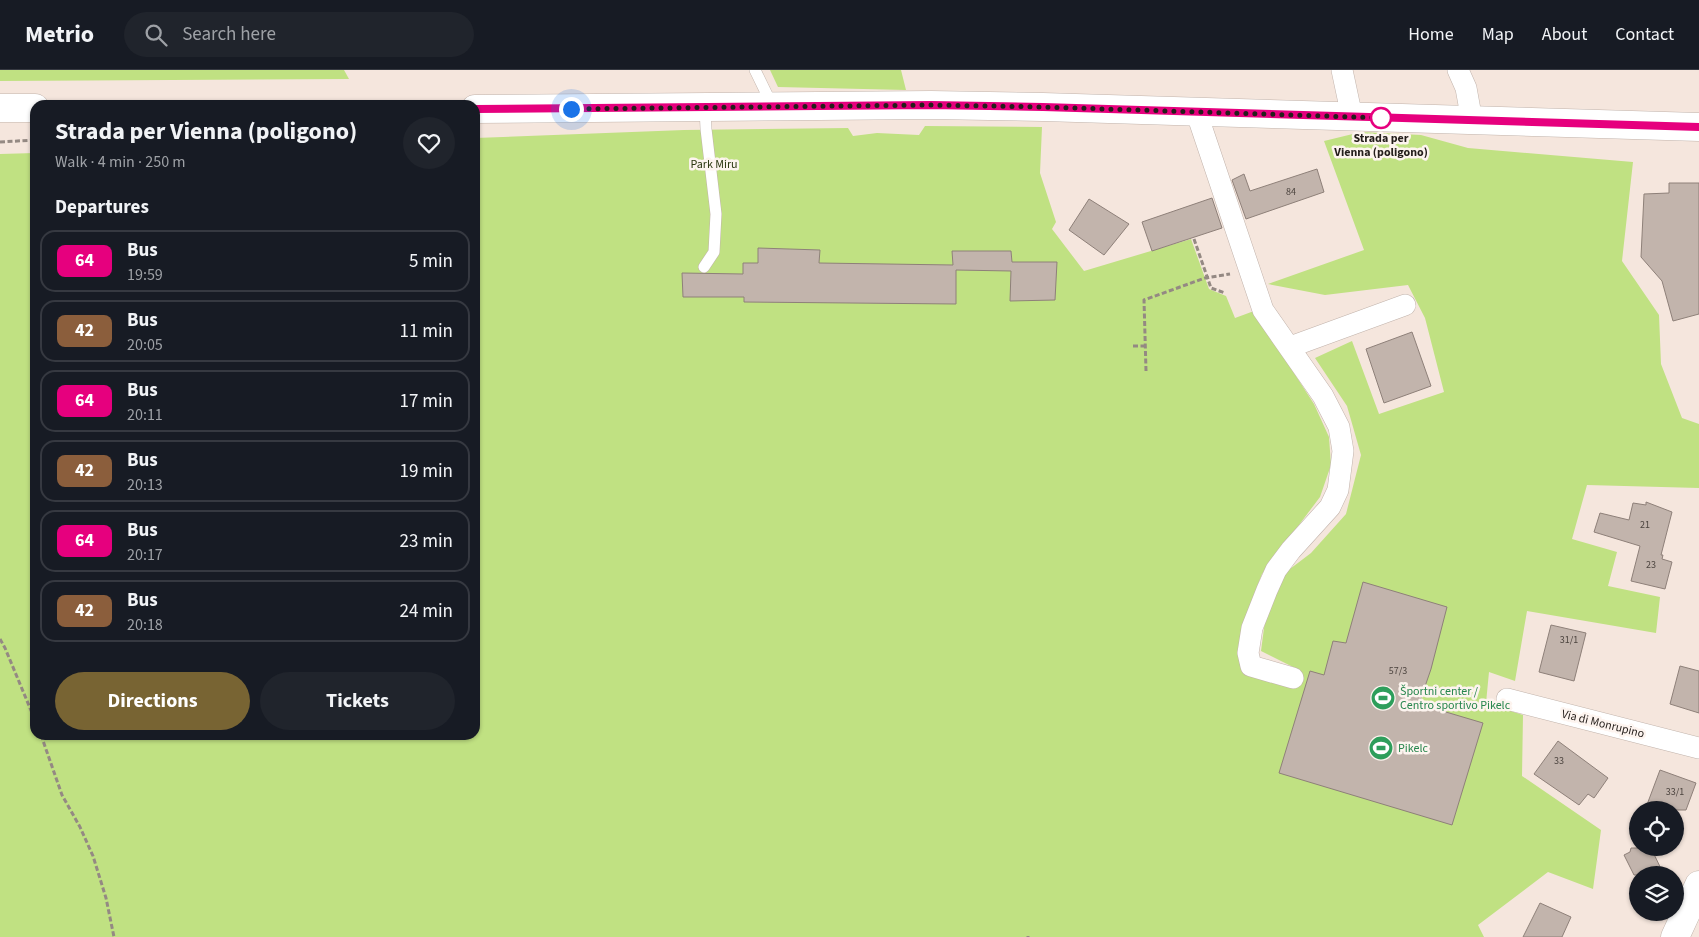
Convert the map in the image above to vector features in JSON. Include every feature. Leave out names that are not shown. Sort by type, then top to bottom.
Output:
[{"type":"main road","points":[[480,109],[931,105],[1196,111],[1699,127]]},
{"type":"main road","points":[[0,108],[30,108]]},
{"type":"main road","points":[[1674,937],[1699,885]]},
{"type":"street","points":[[1342,70],[1352,117]]},
{"type":"street","points":[[1458,70],[1466,88],[1472,121]]},
{"type":"street","points":[[1196,111],[1263,310],[1323,396],[1339,427],[1343,451],[1338,490],[1330,507],[1291,550],[1276,570],[1252,628],[1248,652],[1251,666],[1292,678]]},
{"type":"street","points":[[1290,347],[1405,305]]},
{"type":"street","name":"Via di Monrupino","points":[[1507,699],[1699,748]]},
{"type":"lane","points":[[755,70],[773,107]]},
{"type":"lane","points":[[704,267],[714,252],[716,214],[705,107]]},
{"type":"path","points":[[0,142],[30,140]]},
{"type":"path","points":[[1194,239],[1211,288],[1225,293]]},
{"type":"path","points":[[1146,372],[1144,300],[1208,277]]},
{"type":"path","points":[[1133,346],[1145,346]]},
{"type":"path","points":[[0,639],[6,648],[30,708]]},
{"type":"path","points":[[42,740],[62,795],[80,827],[93,856],[106,898],[114,937]]},
{"type":"green space","points":[[0,70],[344,70],[349,79],[0,81]]},
{"type":"green space","points":[[770,70],[901,70],[906,90],[778,87]]},
{"type":"green space","name":"Park Miru","points":[[925,126],[1042,127],[1040,173],[1056,222],[1052,229],[1084,271],[1191,239],[1209,289],[1226,296],[1235,318],[1254,311],[1314,404],[1329,437],[1331,465],[1320,497],[1262,574],[1247,613],[1249,676],[1299,670],[1261,651],[1266,613],[1286,572],[1311,553],[1346,514],[1361,455],[1347,406],[1315,358],[1352,341],[1379,414],[1444,392],[1425,318],[1408,285],[1325,295],[1268,284],[1364,250],[1324,141],[1361,132],[1421,135],[1468,148],[1633,162],[1622,261],[1659,315],[1661,364],[1682,418],[1699,424],[1699,488],[1587,485],[1572,539],[1617,552],[1608,586],[1660,597],[1656,633],[1527,611],[1515,681],[1489,672],[1486,703],[1523,715],[1522,776],[1601,830],[1593,889],[1548,872],[1478,925],[1484,937],[0,937],[0,154],[30,153],[30,740],[480,740],[480,138],[684,130],[848,128],[853,136],[877,133],[919,135]]},
{"type":"building","points":[[1317,169],[1324,192],[1246,219],[1232,180],[1244,174],[1250,191]]},
{"type":"building","points":[[1669,183],[1699,183],[1699,314],[1673,321],[1662,281],[1641,257],[1644,194],[1669,193]]},
{"type":"building","points":[[1212,198],[1222,228],[1152,251],[1142,222]]},
{"type":"building","points":[[1089,199],[1129,224],[1104,255],[1069,230]]},
{"type":"building","points":[[758,248],[820,250],[819,263],[953,265],[952,251],[1011,251],[1012,262],[1057,262],[1055,300],[1010,301],[1011,271],[956,270],[956,304],[744,302],[744,297],[683,297],[682,273],[743,274],[743,263],[758,263]]},
{"type":"building","points":[[1412,332],[1431,386],[1384,403],[1366,349]]},
{"type":"building","points":[[1646,502],[1672,512],[1661,555],[1663,555],[1662,559],[1672,562],[1665,589],[1631,581],[1640,546],[1594,532],[1600,513],[1629,520],[1633,503],[1646,505]]},
{"type":"building","name":"Športni center / Centro sportivo Pikelc","points":[[1363,582],[1447,607],[1431,669],[1419,704],[1483,723],[1452,825],[1279,773],[1310,671],[1324,675],[1333,641],[1346,643]]},
{"type":"building","points":[[1551,625],[1586,633],[1574,681],[1539,672]]},
{"type":"building","points":[[1680,666],[1699,671],[1699,713],[1670,704]]},
{"type":"building","points":[[1558,741],[1608,778],[1594,798],[1588,794],[1579,805],[1534,774]]},
{"type":"building","points":[[1660,770],[1696,783],[1686,810],[1684,810],[1684,801],[1648,801]]},
{"type":"building","points":[[1629,852],[1629,856],[1655,856],[1660,866],[1630,866],[1624,855]]},
{"type":"building","points":[[1540,903],[1571,917],[1562,937],[1523,937]]},
{"type":"bus line","name":"64","points":[[480,109],[931,105],[1699,127]]},
{"type":"place","name":"Strada per Vienna (poligono)","points":[[1381,118]]},
{"type":"place","name":"Športni center / Centro sportivo Pikelc","points":[[1383,698]]},
{"type":"place","name":"Pikelc","points":[[1381,748]]},
{"type":"route","points":[[571,109],[931,105],[1386,118],[1381,118]]}]
